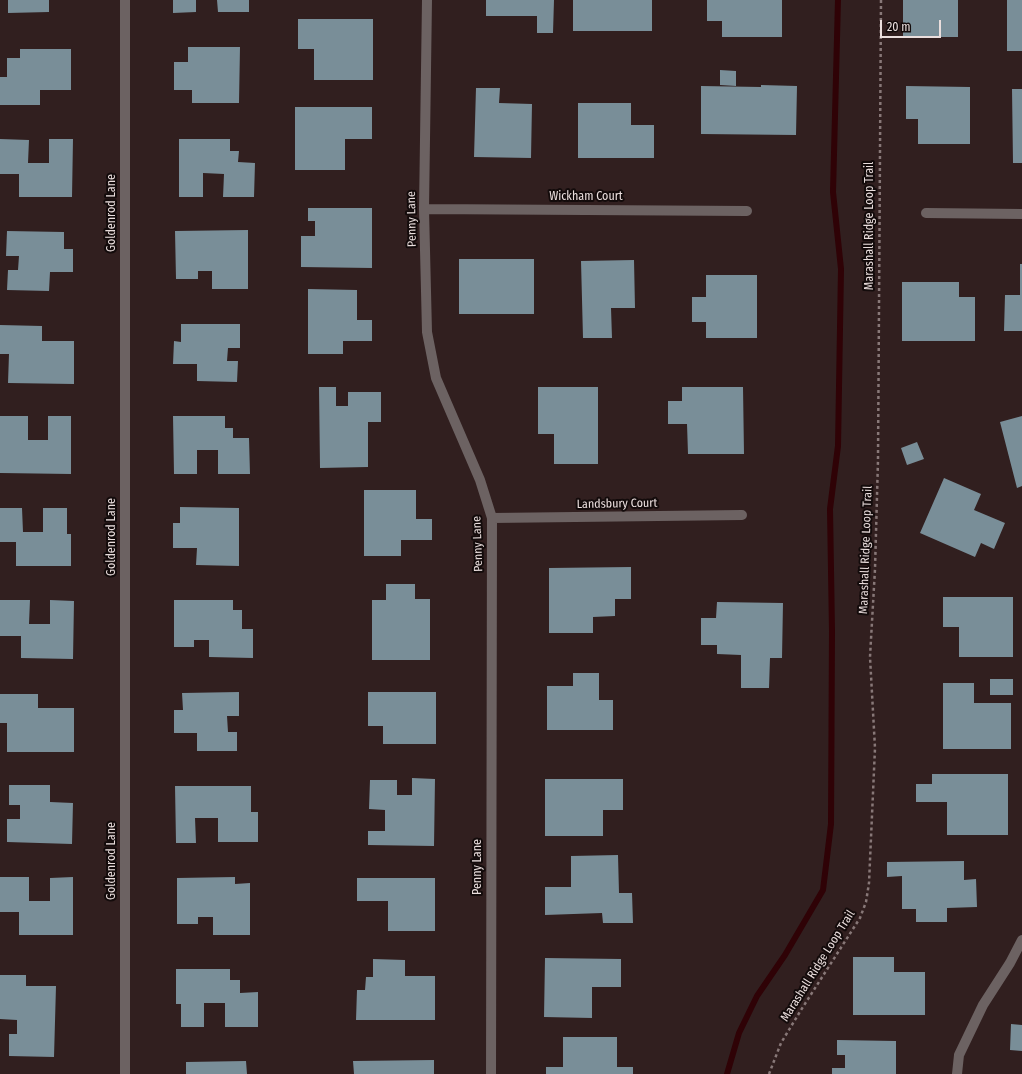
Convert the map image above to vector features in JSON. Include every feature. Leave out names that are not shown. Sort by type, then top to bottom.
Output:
[{"type":"street","name":"Goldenrod Lane","points":[[125,0],[125,1074]]},
{"type":"street","name":"Penny Lane","points":[[427,0],[424,209],[427,332],[436,378],[480,480],[492,518],[491,1074]]},
{"type":"street","name":"Wickham Court","points":[[424,209],[747,211]]},
{"type":"street","points":[[926,213],[1022,214]]},
{"type":"street","name":"Landsbury Court","points":[[492,518],[742,516]]},
{"type":"street","points":[[957,1074],[959,1055],[982,1005],[1010,963],[1022,940]]},
{"type":"path","name":"Marashall Ridge Loop Trail","points":[[769,1074],[781,1043],[860,918],[866,902],[869,883],[875,748],[870,657],[875,570],[878,460],[881,0]]},
{"type":"building","points":[[8,0],[49,0],[49,12],[8,13]]},
{"type":"building","points":[[173,0],[196,0],[196,12],[173,13]]},
{"type":"building","points":[[217,0],[249,0],[249,12],[218,12]]},
{"type":"building","points":[[486,0],[554,0],[553,33],[537,33],[537,16],[486,16]]},
{"type":"building","points":[[573,0],[652,0],[652,31],[573,31]]},
{"type":"building","points":[[707,0],[782,0],[782,37],[722,37],[722,21],[707,21]]},
{"type":"building","points":[[903,0],[958,0],[958,37],[903,37]]},
{"type":"building","points":[[1007,0],[1022,0],[1022,51],[1007,51]]},
{"type":"building","points":[[298,19],[373,19],[373,80],[314,80],[314,49],[298,49]]},
{"type":"building","points":[[188,47],[240,47],[239,103],[192,103],[192,90],[174,90],[174,62],[188,62]]},
{"type":"building","points":[[20,49],[71,49],[71,90],[40,90],[40,105],[0,105],[0,77],[7,77],[7,58],[20,58]]},
{"type":"building","points":[[720,70],[736,71],[736,86],[720,85]]},
{"type":"building","points":[[761,85],[797,86],[796,135],[701,134],[701,86],[761,87]]},
{"type":"building","points":[[906,86],[970,87],[970,144],[918,144],[918,119],[906,119]]},
{"type":"building","points":[[476,88],[500,88],[499,103],[532,104],[531,158],[474,157]]},
{"type":"building","points":[[1012,89],[1022,89],[1022,163],[1013,163]]},
{"type":"building","points":[[578,103],[631,103],[631,125],[654,125],[654,158],[578,158]]},
{"type":"building","points":[[295,107],[372,107],[372,139],[345,139],[345,170],[295,170]]},
{"type":"building","points":[[0,139],[29,140],[28,163],[49,163],[49,139],[73,139],[72,197],[19,197],[19,174],[0,174]]},
{"type":"building","points":[[179,139],[230,139],[230,151],[239,151],[238,162],[255,163],[254,197],[223,197],[224,174],[203,173],[203,197],[179,197]]},
{"type":"building","points":[[308,208],[372,208],[372,268],[301,267],[301,236],[315,236],[315,221],[308,221]]},
{"type":"building","points":[[248,230],[248,289],[212,289],[212,271],[198,271],[198,279],[176,279],[175,231]]},
{"type":"building","points":[[7,231],[64,232],[64,249],[73,249],[73,272],[50,272],[49,291],[7,290],[8,270],[18,270],[19,256],[6,256]]},
{"type":"building","points":[[459,259],[534,259],[534,314],[459,314]]},
{"type":"building","points":[[634,260],[635,308],[611,308],[612,338],[583,338],[581,261]]},
{"type":"building","points":[[1020,264],[1022,264],[1022,331],[1004,331],[1005,295],[1020,295]]},
{"type":"building","points":[[706,275],[757,275],[757,338],[706,338],[706,322],[692,322],[692,297],[706,297]]},
{"type":"building","points":[[902,282],[959,282],[959,297],[975,297],[975,341],[902,341]]},
{"type":"building","points":[[308,289],[357,290],[357,320],[372,320],[372,341],[343,341],[343,354],[308,354]]},
{"type":"building","points":[[181,324],[240,324],[240,348],[228,348],[227,361],[238,361],[237,382],[197,381],[197,364],[173,364],[174,341],[181,342]]},
{"type":"building","points":[[0,325],[42,326],[42,341],[74,341],[74,384],[8,383],[9,354],[0,354]]},
{"type":"building","points":[[319,387],[336,387],[336,406],[348,406],[348,392],[381,392],[381,422],[368,422],[368,467],[320,468]]},
{"type":"building","points":[[538,387],[598,387],[598,464],[554,464],[554,434],[538,434]]},
{"type":"building","points":[[682,387],[743,387],[744,454],[688,454],[687,424],[668,424],[668,401],[682,401]]},
{"type":"building","points":[[0,416],[28,416],[28,440],[48,440],[48,416],[71,416],[71,474],[0,473]]},
{"type":"building","points":[[173,416],[225,416],[225,428],[233,428],[233,438],[249,438],[250,474],[218,474],[218,450],[197,450],[197,474],[174,474]]},
{"type":"building","points":[[1022,416],[1022,486],[1017,488],[1000,422]]},
{"type":"building","points":[[917,442],[924,459],[907,465],[901,448]]},
{"type":"building","points":[[944,478],[981,494],[974,510],[1005,523],[994,549],[981,543],[975,557],[920,533]]},
{"type":"building","points":[[364,490],[416,490],[416,519],[432,519],[432,540],[401,540],[401,556],[364,556]]},
{"type":"building","points":[[180,507],[239,508],[239,566],[196,565],[197,548],[173,548],[173,523],[180,523]]},
{"type":"building","points":[[0,508],[22,508],[23,532],[43,532],[43,508],[67,508],[67,534],[71,534],[71,566],[16,566],[16,542],[0,542]]},
{"type":"building","points":[[631,567],[631,599],[615,599],[615,616],[593,617],[593,633],[549,633],[549,568]]},
{"type":"building","points":[[386,584],[415,584],[415,599],[430,599],[430,660],[372,660],[372,600],[386,600]]},
{"type":"building","points":[[943,597],[1013,597],[1013,657],[959,657],[959,627],[943,627]]},
{"type":"building","points":[[0,600],[30,600],[29,624],[50,624],[50,600],[74,601],[73,659],[21,658],[21,636],[0,636]]},
{"type":"building","points":[[174,600],[233,600],[233,610],[242,610],[242,629],[253,629],[253,658],[209,657],[209,640],[194,640],[194,647],[174,647]]},
{"type":"building","points":[[717,602],[783,603],[782,658],[770,658],[769,688],[741,688],[741,655],[717,654],[717,645],[701,645],[701,618],[716,618]]},
{"type":"building","points":[[573,673],[599,673],[599,700],[613,700],[613,730],[547,730],[547,686],[573,686]]},
{"type":"building","points":[[990,679],[1013,679],[1013,695],[990,695]]},
{"type":"building","points":[[943,683],[974,683],[974,703],[1011,703],[1011,749],[943,749]]},
{"type":"building","points":[[239,692],[239,716],[227,716],[228,732],[237,732],[237,751],[197,751],[197,733],[174,733],[174,710],[183,710],[182,693]]},
{"type":"building","points":[[368,692],[436,692],[436,744],[383,744],[383,726],[368,726]]},
{"type":"building","points":[[0,694],[38,694],[38,708],[74,708],[74,752],[7,752],[7,723],[0,723]]},
{"type":"building","points":[[932,774],[1008,774],[1008,835],[947,835],[947,802],[916,802],[916,784],[932,784]]},
{"type":"building","points":[[412,778],[435,779],[434,846],[368,845],[368,831],[385,831],[385,810],[369,809],[370,780],[397,780],[397,795],[412,795]]},
{"type":"building","points":[[545,779],[623,779],[623,810],[603,810],[603,836],[545,836]]},
{"type":"building","points":[[9,785],[50,785],[50,802],[73,803],[72,844],[7,842],[7,819],[20,819],[20,805],[9,805]]},
{"type":"building","points":[[175,786],[251,786],[251,812],[258,812],[258,842],[218,842],[218,818],[195,818],[196,843],[176,843]]},
{"type":"building","points":[[618,855],[619,893],[632,893],[633,923],[603,923],[602,913],[545,915],[545,887],[571,887],[571,856]]},
{"type":"building","points":[[964,861],[964,880],[976,879],[977,907],[947,908],[947,922],[916,922],[916,909],[902,909],[902,876],[887,877],[887,862]]},
{"type":"building","points":[[0,877],[29,877],[29,901],[50,901],[50,878],[73,877],[73,935],[19,935],[19,912],[0,912]]},
{"type":"building","points":[[235,877],[235,884],[250,883],[250,935],[213,935],[213,917],[198,917],[198,924],[177,924],[177,878]]},
{"type":"building","points":[[357,878],[435,878],[435,931],[388,931],[388,901],[357,901]]},
{"type":"building","points":[[853,957],[894,957],[894,972],[925,972],[925,1015],[853,1015]]},
{"type":"building","points":[[545,958],[621,959],[621,987],[592,987],[592,1018],[544,1017]]},
{"type":"building","points":[[373,959],[405,960],[405,976],[435,976],[435,1020],[356,1020],[357,990],[365,990],[366,977],[373,977]]},
{"type":"building","points":[[176,969],[230,969],[230,980],[240,980],[240,993],[258,992],[258,1027],[225,1027],[225,1003],[204,1003],[204,1027],[181,1027],[181,1004],[176,1004]]},
{"type":"building","points":[[0,975],[26,975],[26,986],[56,986],[54,1057],[9,1056],[9,1034],[17,1034],[17,1020],[0,1019]]},
{"type":"building","points":[[1011,1024],[1022,1025],[1022,1051],[1010,1050]]},
{"type":"building","points":[[563,1037],[617,1037],[617,1067],[633,1067],[633,1074],[546,1074],[546,1067],[563,1067]]},
{"type":"building","points":[[837,1040],[896,1041],[896,1074],[832,1074],[832,1068],[845,1068],[845,1055],[837,1055]]},
{"type":"building","points":[[434,1060],[434,1074],[354,1074],[353,1061]]},
{"type":"building","points":[[246,1061],[247,1074],[186,1074],[186,1062]]},
{"type":"waterway","points":[[727,1074],[739,1033],[757,996],[785,955],[823,890],[831,824],[832,631],[830,509],[838,446],[841,269],[833,192],[838,0]]}]
